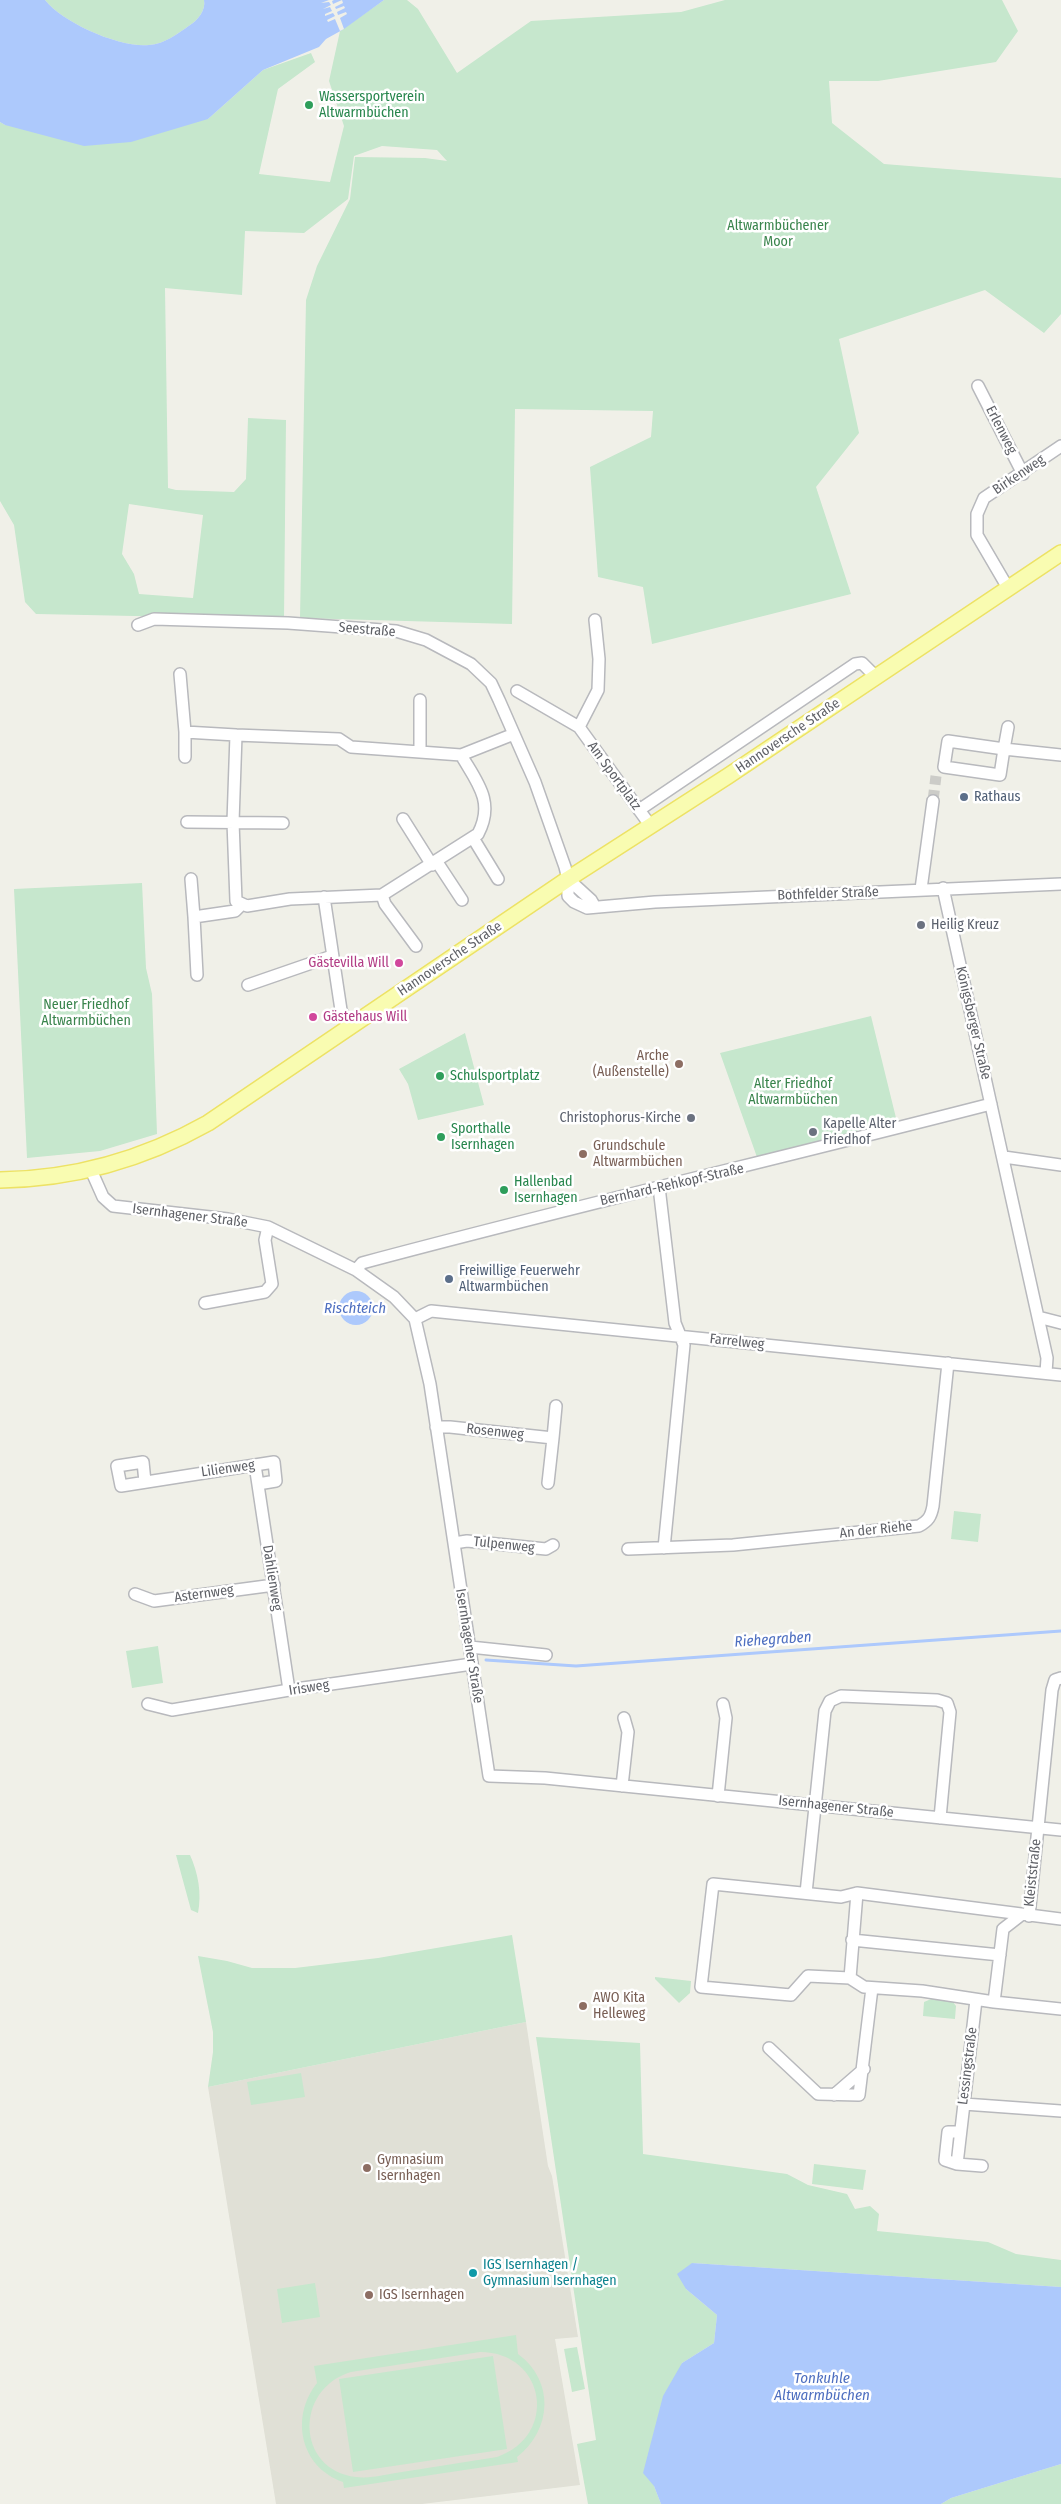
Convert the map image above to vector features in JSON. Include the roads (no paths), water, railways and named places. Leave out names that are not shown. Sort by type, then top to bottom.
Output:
[{"type":"main road","name":"Hannoversche Straße","points":[[0,1180],[50,1177],[91,1170],[144,1154],[208,1123],[568,879],[728,776],[1061,553]]},
{"type":"street","name":"Erlenweg","points":[[978,386],[1023,474]]},
{"type":"street","name":"Birkenweg","points":[[1008,588],[977,535],[977,514],[984,498],[1023,474],[1061,446]]},
{"type":"street","name":"Seestraße","points":[[138,625],[154,619],[288,623],[396,632],[426,640],[471,664],[491,683],[536,782],[568,879]]},
{"type":"street","name":"Am Sportplatz","points":[[579,727],[598,690],[599,659],[595,620]]},
{"type":"street","name":"Hannoversche Straße","points":[[639,810],[855,664],[862,663],[876,677]]},
{"type":"street","points":[[180,674],[185,732],[185,757]]},
{"type":"street","name":"Am Sportplatz","points":[[517,691],[579,727],[650,825]]},
{"type":"street","points":[[420,700],[420,751]]},
{"type":"street","points":[[944,767],[1000,775],[1008,727]]},
{"type":"street","points":[[185,732],[339,739],[351,747],[461,754],[514,734]]},
{"type":"street","points":[[236,735],[233,822],[236,901],[241,905],[247,906],[290,899],[382,895],[473,838],[482,826],[486,805],[485,796],[461,754]]},
{"type":"street","points":[[936,776],[944,767],[948,741],[1061,756]]},
{"type":"street","points":[[921,889],[933,801]]},
{"type":"street","points":[[403,819],[462,900]]},
{"type":"street","points":[[187,822],[283,823]]},
{"type":"street","points":[[473,838],[498,879]]},
{"type":"street","points":[[191,879],[197,975]]},
{"type":"street","name":"Bothfelder Straße","points":[[568,879],[591,900],[595,907],[645,902],[1061,884]]},
{"type":"street","name":"Königsberger Straße","points":[[943,888],[1047,1358],[1046,1373]]},
{"type":"street","points":[[382,895],[385,904],[416,946]]},
{"type":"street","points":[[324,897],[341,1010],[349,1027]]},
{"type":"street","points":[[194,917],[235,911],[241,905]]},
{"type":"street","points":[[248,985],[332,956]]},
{"type":"street","name":"Bernhard-Rehkopf-Straße","points":[[356,1270],[362,1263],[551,1213],[751,1166],[991,1104]]},
{"type":"street","points":[[1004,1157],[1061,1165]]},
{"type":"street","name":"Isernhagener Straße","points":[[91,1170],[103,1197],[113,1206],[228,1219],[268,1228],[356,1270],[394,1297],[415,1320],[424,1354],[490,1776],[511,1775],[1061,1830]]},
{"type":"street","points":[[660,1187],[675,1323],[684,1345],[664,1548]]},
{"type":"street","points":[[205,1303],[266,1292],[270,1289],[272,1284],[265,1240],[268,1228]]},
{"type":"street","name":"Farrelweg","points":[[415,1320],[431,1311],[1061,1375]]},
{"type":"street","points":[[1038,1317],[1061,1323]]},
{"type":"street","name":"An der Riehe","points":[[628,1549],[746,1544],[919,1526],[927,1522],[932,1515],[948,1363]]},
{"type":"street","points":[[548,1483],[556,1406]]},
{"type":"street","name":"Rosenweg","points":[[436,1427],[450,1426],[553,1438]]},
{"type":"street","name":"Lilienweg","points":[[145,1482],[274,1462],[276,1481],[258,1484]]},
{"type":"street","name":"Dahlienweg","points":[[255,1465],[289,1690]]},
{"type":"street","name":"Tulpenweg","points":[[454,1543],[467,1541],[546,1549],[553,1545]]},
{"type":"street","name":"Asternweg","points":[[136,1594],[154,1601],[274,1585]]},
{"type":"street","points":[[470,1647],[546,1655]]},
{"type":"street","name":"Irisweg","points":[[148,1704],[172,1710],[289,1690],[472,1664]]},
{"type":"street","name":"Kleiststraße","points":[[1061,1678],[1056,1680],[1052,1690],[1038,1827],[1025,1915],[1061,1919]]},
{"type":"street","points":[[806,1893],[825,1711],[830,1701],[842,1696],[937,1700],[947,1703],[950,1712],[940,1818]]},
{"type":"street","points":[[718,1796],[726,1718],[723,1704]]},
{"type":"street","points":[[622,1786],[628,1732],[624,1718]]},
{"type":"street","points":[[1025,1915],[856,1893],[841,1897],[713,1884],[701,1987],[791,1995],[808,1976],[850,1978],[864,1987],[922,1991],[970,1997],[976,2000],[1061,2009]]},
{"type":"street","points":[[850,1978],[856,1893]]},
{"type":"street","points":[[994,2002],[1003,1929],[1025,1915]]},
{"type":"street","points":[[852,1940],[1000,1955]]},
{"type":"street","points":[[769,2048],[818,2094],[859,2095],[864,2069],[872,1988]]},
{"type":"street","name":"Lessingstraße","points":[[976,2000],[960,2132],[948,2132],[945,2160],[957,2164],[982,2166]]},
{"type":"street","points":[[834,2095],[864,2069]]},
{"type":"street","points":[[964,2104],[1061,2111]]},
{"type":"water","points":[[0,0],[45,0],[53,9],[65,17],[93,32],[123,42],[149,45],[166,41],[193,23],[203,11],[204,0],[384,0],[344,29],[326,39],[319,47],[263,70],[208,119],[131,142],[84,146],[5,125],[0,122]]},
{"type":"water","name":"Rischteich","points":[[356,1291],[363,1292],[368,1296],[372,1301],[372,1315],[368,1320],[363,1324],[356,1325],[349,1324],[344,1320],[340,1315],[339,1308],[340,1301],[344,1296],[349,1292]]},
{"type":"water","name":"Tonkuhle Altwarmbüchen","points":[[692,2263],[1061,2287],[1061,2464],[951,2498],[941,2504],[661,2504],[654,2486],[643,2473],[663,2396],[682,2363],[714,2343],[717,2315],[686,2289],[677,2274]]},
{"type":"waterway","name":"Riehegraben","points":[[486,1660],[576,1666],[1061,1631]]},
{"type":"tunnel","points":[[933,801],[936,776]]},
{"type":"place","name":"Wassersportverein Altwarmbüchen","points":[[309,105]]},
{"type":"place","name":"Rathaus","points":[[964,797]]},
{"type":"place","name":"Heilig Kreuz","points":[[921,925]]},
{"type":"place","name":"Gästevilla Will","points":[[399,963]]},
{"type":"place","name":"Gästehaus Will","points":[[313,1017]]},
{"type":"place","name":"Arche (Außenstelle)","points":[[679,1064]]},
{"type":"place","name":"Schulsportplatz","points":[[440,1076]]},
{"type":"place","name":"Christophorus-Kirche","points":[[691,1118]]},
{"type":"place","name":"Kapelle Alter Friedhof","points":[[813,1132]]},
{"type":"place","name":"Sporthalle Isernhagen","points":[[441,1137]]},
{"type":"place","name":"Grundschule Altwarmbüchen","points":[[583,1154]]},
{"type":"place","name":"Hallenbad Isernhagen","points":[[504,1190]]},
{"type":"place","name":"Freiwillige Feuerwehr Altwarmbüchen","points":[[449,1279]]},
{"type":"place","name":"AWO Kita Helleweg","points":[[583,2006]]},
{"type":"place","name":"Gymnasium Isernhagen","points":[[367,2168]]},
{"type":"place","name":"IGS Isernhagen / Gymnasium Isernhagen","points":[[473,2273]]},
{"type":"place","name":"IGS Isernhagen","points":[[369,2295]]},
{"type":"park label","name":"Altwarmbüchener Moor","points":[[778,234]]},
{"type":"park label","name":"Neuer Friedhof Altwarmbüchen","points":[[86,1014]]},
{"type":"park label","name":"Alter Friedhof Altwarmbüchen","points":[[793,1092]]}]
